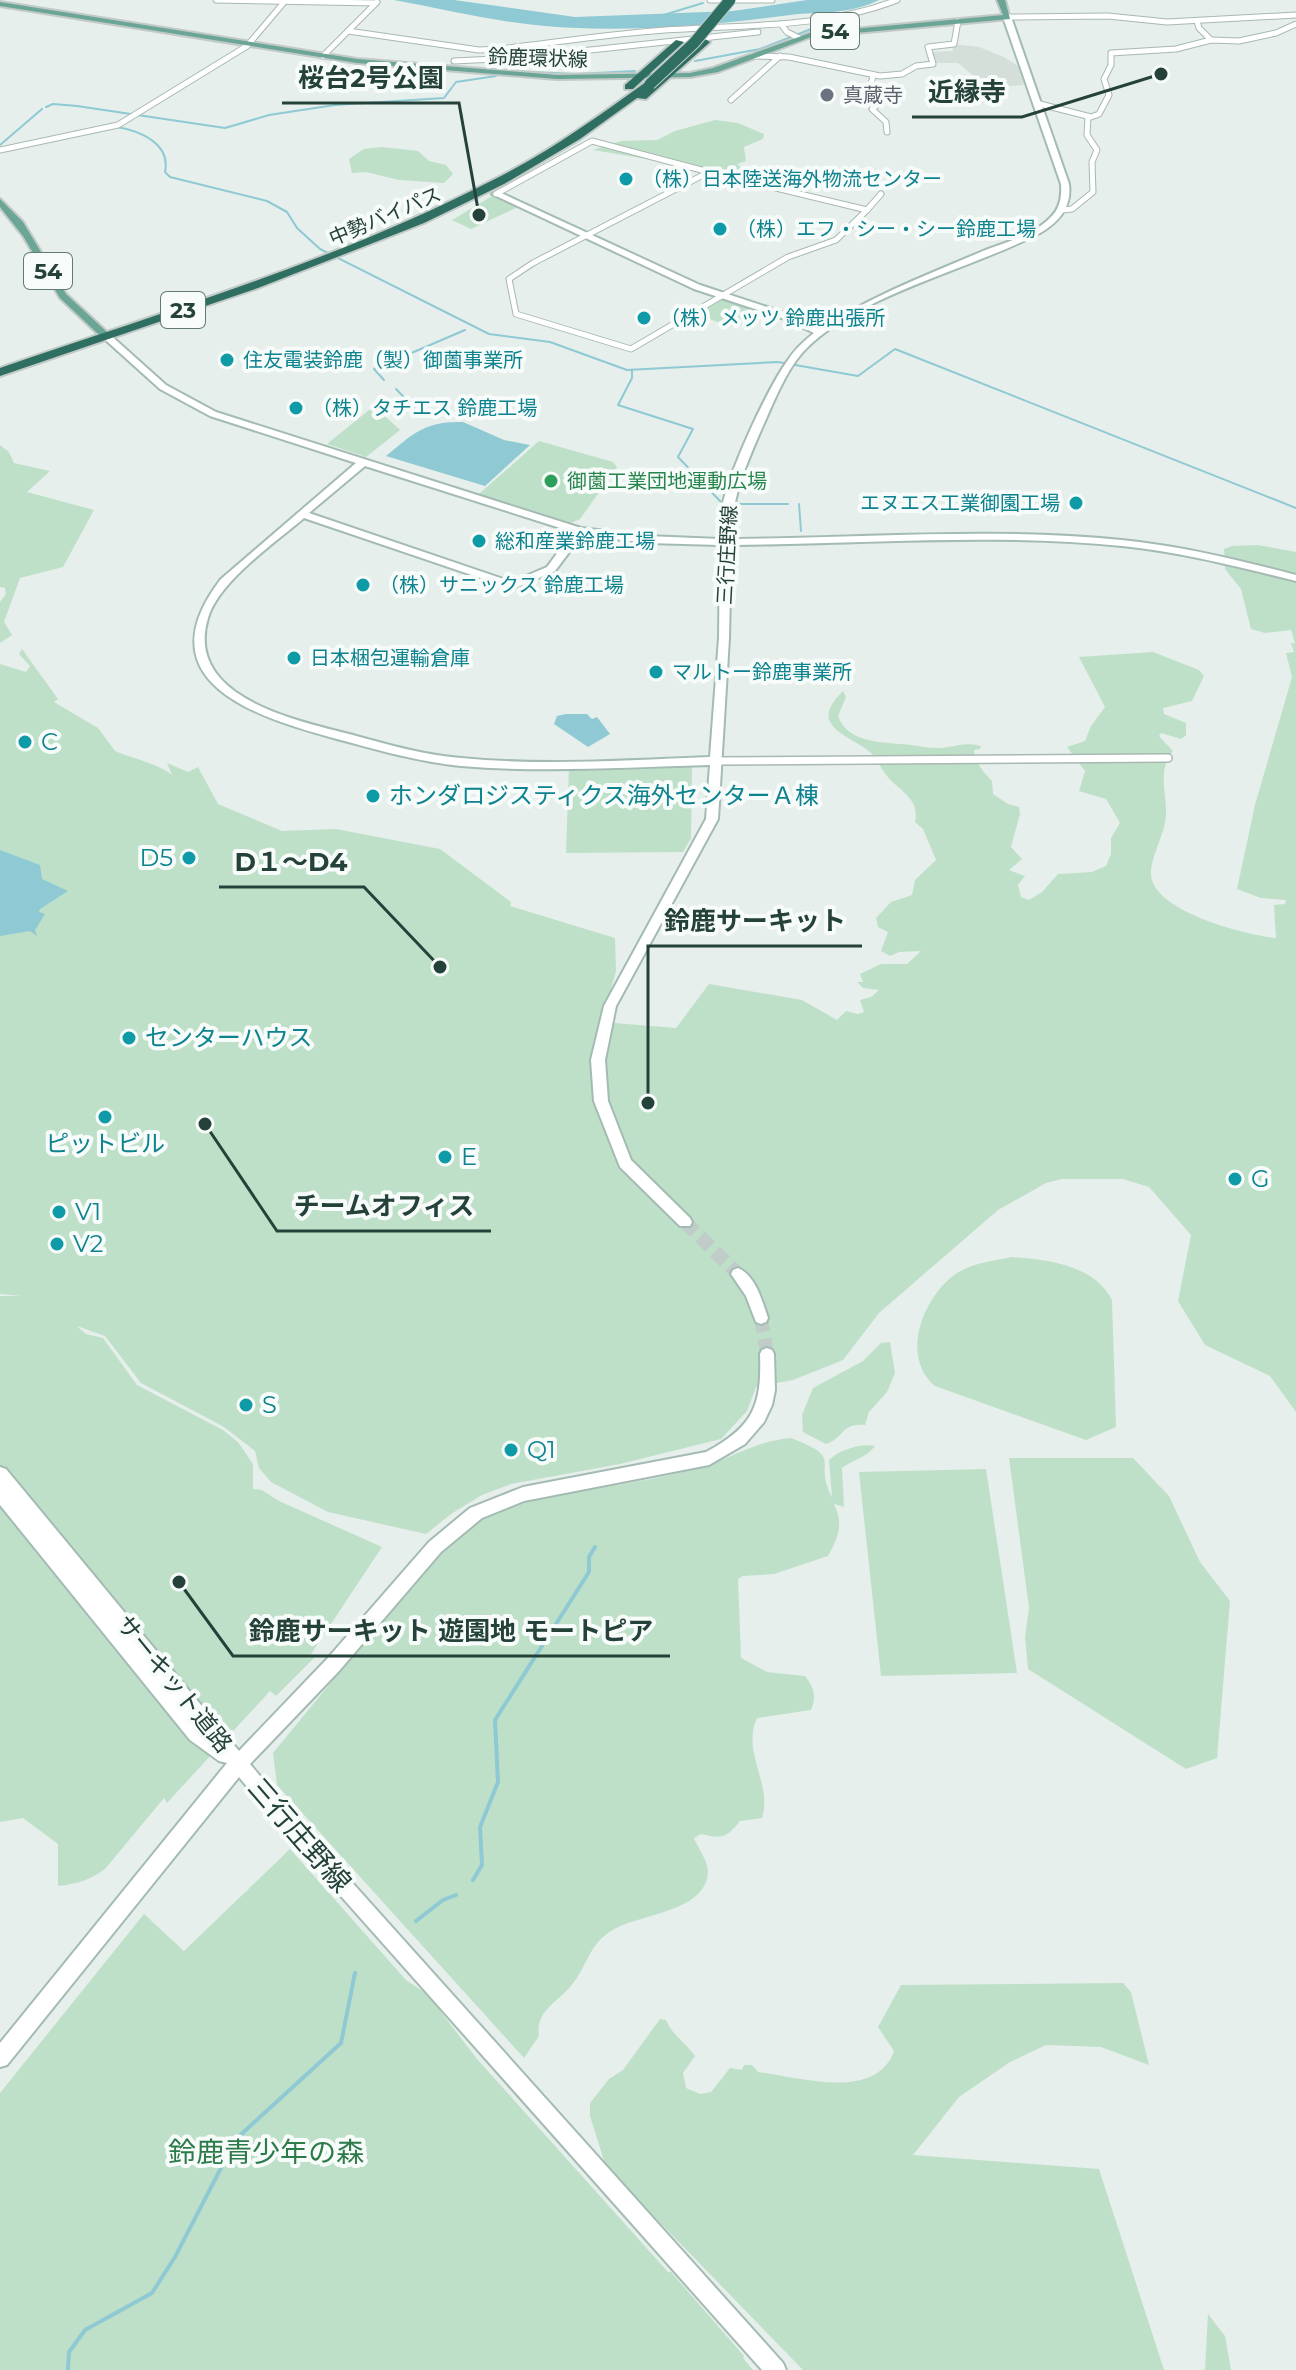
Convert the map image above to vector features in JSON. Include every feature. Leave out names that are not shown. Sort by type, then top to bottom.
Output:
[{"type":"highway","points":[[392,233],[447,205],[563,134],[643,76],[679,42],[716,0]]},
{"type":"highway","name":"23","points":[[566,147],[667,70],[706,31],[730,0]]},
{"type":"highway","points":[[671,75],[714,32],[737,0]]},
{"type":"highway","name":"23","points":[[566,147],[671,75]]},
{"type":"highway","name":"中勢バイパス","points":[[0,372],[262,284],[347,252],[514,175],[566,147]]},
{"type":"main road","points":[[1001,0],[1007,17]]},
{"type":"main road","name":"鈴鹿環状線","points":[[0,4],[323,56],[461,71],[557,77],[704,73],[796,36],[1007,17]]},
{"type":"main road","name":"54","points":[[0,202],[23,225],[63,295],[75,310],[105,335]]},
{"type":"street","points":[[216,0],[377,2]]},
{"type":"street","points":[[0,150],[118,125],[247,46],[286,0]]},
{"type":"street","points":[[710,0],[772,0]]},
{"type":"street","points":[[454,61],[516,58],[783,26],[869,11],[897,0]]},
{"type":"street","points":[[323,56],[377,2]]},
{"type":"street","points":[[1088,117],[1087,135],[1097,150],[1092,162],[1093,192],[1072,209],[1062,210],[1065,184],[1007,17],[1108,16],[1197,21],[1296,15]]},
{"type":"street","points":[[752,56],[780,56],[873,76],[902,74],[916,66],[933,64],[927,48],[954,44],[958,21]]},
{"type":"street","points":[[1197,21],[1211,40]]},
{"type":"street","points":[[1036,103],[1088,117],[1099,114],[1109,95],[1104,79],[1111,65],[1111,53],[1176,49],[1211,40],[1233,42],[1282,31],[1296,24]]},
{"type":"street","points":[[461,71],[450,52],[551,45],[652,31],[783,26],[796,36]]},
{"type":"street","points":[[348,31],[479,50]]},
{"type":"street","points":[[1282,31],[1296,35]]},
{"type":"street","points":[[731,100],[780,56]]},
{"type":"street","points":[[873,76],[871,84],[887,97],[874,106],[873,111],[886,122],[887,132]]},
{"type":"street","points":[[496,194],[592,141],[617,150],[867,210]]},
{"type":"street","points":[[711,171],[586,235],[509,279],[516,314],[631,349],[721,294],[797,253],[836,240],[881,194]]},
{"type":"street","points":[[496,194],[697,287],[788,317],[821,333]]},
{"type":"street","name":"三行庄野線","points":[[685,1222],[625,1163],[601,1101],[598,1060],[610,1006],[710,827],[716,761],[726,512],[737,473],[790,362],[821,333],[892,294],[1039,230],[1062,210]]},
{"type":"street","points":[[105,335],[153,380],[192,405],[362,463],[579,531],[640,539],[726,543],[1097,546],[1182,556],[1296,582]]},
{"type":"street","points":[[362,463],[225,581],[203,613],[198,638],[202,658],[218,683],[241,702],[300,724],[428,758],[502,764],[1168,758]]},
{"type":"street","points":[[301,514],[513,586],[551,569],[579,531]]},
{"type":"street","points":[[738,1274],[752,1293],[761,1318]]},
{"type":"street","name":"三行庄野線","points":[[767,1354],[768,1392],[760,1419],[748,1435],[734,1446],[709,1458],[656,1471],[523,1494],[493,1504],[463,1521],[435,1547],[333,1665],[238,1764],[776,2370]]},
{"type":"street","name":"サーキット道路","points":[[0,1474],[152,1655],[238,1764]]},
{"type":"street","name":"サーキット道路","points":[[0,1493],[196,1734],[238,1764]]},
{"type":"street","points":[[0,2058],[238,1764]]},
{"type":"shaded area","points":[[952,44],[979,47],[1004,57],[1018,66],[1024,85],[983,88],[981,82],[958,63],[934,63],[929,52],[953,51]]},
{"type":"green space","points":[[715,120],[738,123],[764,134],[763,139],[744,147],[746,161],[737,164],[746,172],[737,174],[593,150],[621,141],[657,140],[675,131]]},
{"type":"green space","points":[[382,147],[418,151],[429,161],[446,165],[453,174],[444,183],[399,180],[366,172],[352,173],[349,159],[364,149]]},
{"type":"green space","points":[[494,195],[518,207],[471,229],[452,220]]},
{"type":"green space","points":[[717,299],[727,299],[768,313],[732,326],[695,313]]},
{"type":"green space","points":[[374,406],[400,430],[366,457],[327,444]]},
{"type":"green space","name":"御薗工業団地運動広場","points":[[539,441],[613,462],[617,467],[580,519],[571,523],[479,494]]},
{"type":"green space","points":[[0,445],[9,452],[14,463],[50,471],[27,492],[94,510],[63,567],[20,578],[4,622],[12,635],[0,643],[0,602],[6,594],[5,588],[0,587]]},
{"type":"green space","points":[[1258,545],[1296,552],[1296,1412],[1270,1376],[1205,1345],[1178,1301],[1191,1235],[1149,1187],[1123,1179],[1062,1179],[1046,1183],[998,1210],[879,1313],[843,1360],[793,1380],[756,1387],[747,1411],[721,1439],[620,1464],[511,1484],[482,1495],[426,1534],[328,1512],[271,1482],[259,1468],[255,1451],[224,1427],[141,1383],[105,1336],[77,1326],[86,1334],[103,1338],[137,1385],[223,1430],[238,1442],[253,1464],[253,1489],[262,1490],[279,1501],[382,1547],[311,1654],[314,1658],[276,1696],[270,1691],[167,1803],[164,1798],[105,1869],[83,1881],[58,1886],[58,1844],[23,1818],[0,1822],[0,1296],[21,1296],[0,1294],[0,664],[26,672],[30,666],[19,654],[22,649],[58,699],[54,702],[98,728],[115,751],[172,775],[167,763],[188,772],[198,767],[218,804],[282,831],[336,829],[440,849],[511,902],[510,906],[615,938],[616,971],[602,1022],[676,1028],[709,984],[802,1000],[837,1020],[846,1011],[864,1012],[860,1000],[871,997],[879,990],[863,988],[857,982],[863,982],[860,974],[881,964],[907,964],[921,951],[899,952],[890,956],[881,951],[888,932],[878,927],[876,918],[891,902],[912,895],[915,880],[936,860],[923,829],[915,822],[916,813],[911,800],[889,778],[872,754],[834,728],[830,721],[833,703],[843,691],[846,697],[838,716],[850,732],[859,737],[934,748],[968,744],[981,746],[974,750],[974,754],[992,781],[993,794],[1019,807],[1011,847],[1022,859],[1009,870],[1025,876],[1018,885],[1021,897],[1029,900],[1042,892],[1058,874],[1092,872],[1106,866],[1111,854],[1111,838],[1120,823],[1106,799],[1079,791],[1085,771],[1067,747],[1085,741],[1091,726],[1105,707],[1079,657],[1153,652],[1199,670],[1204,676],[1192,701],[1163,708],[1164,714],[1186,723],[1186,735],[1181,739],[1161,733],[1159,736],[1173,751],[1165,766],[1166,816],[1151,875],[1156,888],[1184,910],[1224,927],[1276,938],[1274,905],[1285,904],[1286,900],[1261,898],[1237,889],[1255,805],[1292,677],[1286,653],[1294,652],[1291,643],[1295,643],[1291,630],[1265,633],[1251,629],[1241,589],[1225,569],[1224,549]]},
{"type":"green space","points":[[692,767],[691,838],[683,852],[566,853],[569,768]]},
{"type":"green space","points":[[1011,1257],[1068,1266],[1094,1279],[1112,1300],[1116,1427],[1086,1440],[935,1386],[924,1373],[917,1343],[920,1326],[935,1296],[957,1273]]},
{"type":"green space","points":[[890,1342],[895,1373],[887,1392],[869,1412],[865,1425],[851,1426],[826,1444],[803,1432],[802,1415],[813,1388],[863,1361],[881,1343]]},
{"type":"green space","points":[[791,1438],[823,1456],[832,1497],[829,1460],[850,1448],[875,1446],[842,1468],[844,1507],[834,1504],[839,1518],[838,1531],[828,1556],[774,1574],[738,1579],[741,1658],[767,1672],[805,1676],[814,1692],[811,1710],[757,1718],[753,1743],[764,1793],[762,1818],[740,1821],[723,1836],[701,1834],[694,1838],[708,1868],[704,1886],[683,1904],[620,1926],[601,1939],[570,1987],[543,2014],[539,2036],[524,2058],[277,1785],[273,1753],[434,1557],[468,1526],[496,1509],[516,1503],[692,1470],[765,1443]]},
{"type":"green space","points":[[1009,1458],[1133,1458],[1169,1496],[1200,1562],[1230,1601],[1217,1758],[1186,1769],[1028,1669],[1025,1637],[1029,1608]]},
{"type":"green space","points":[[986,1469],[1017,1673],[881,1676],[859,1472]]},
{"type":"green space","name":"鈴鹿青少年の森","points":[[290,1849],[406,1980],[428,1995],[477,2059],[671,2272],[753,2370],[0,2370],[0,2093],[144,1914],[184,1951]]},
{"type":"green space","points":[[1123,1983],[1131,1992],[1149,2065],[1101,2047],[1046,2045],[1010,2062],[959,2097],[913,2155],[1099,2169],[1164,2370],[803,2370],[606,2167],[590,2116],[590,2103],[609,2079],[623,2070],[660,2019],[666,2020],[695,2056],[683,2073],[686,2088],[700,2094],[711,2092],[730,2068],[742,2070],[744,2065],[752,2065],[758,2072],[814,2081],[854,2081],[871,2076],[885,2067],[894,2051],[878,2027],[901,1985]]},
{"type":"green space","points":[[1208,2314],[1225,2336],[1231,2370],[1205,2370]]},
{"type":"water","points":[[394,0],[454,0],[575,17],[733,11],[807,0],[879,0],[835,12],[699,25],[606,29],[526,24]]},
{"type":"water","points":[[463,422],[504,440],[530,445],[485,486],[386,456],[429,426]]},
{"type":"water","points":[[587,714],[592,719],[597,717],[610,734],[588,747],[554,724],[557,716]]},
{"type":"water","points":[[0,850],[40,865],[42,879],[68,891],[40,909],[39,912],[45,914],[35,930],[37,936],[30,931],[0,936]]},
{"type":"waterway","points":[[657,17],[703,3]]},
{"type":"waterway","points":[[695,61],[760,49],[834,20]]},
{"type":"waterway","points":[[507,71],[576,74],[635,71]]},
{"type":"waterway","points":[[46,107],[53,104],[77,106],[225,128],[269,115],[335,105],[444,98],[456,82],[496,76]]},
{"type":"waterway","points":[[0,145],[42,109]]},
{"type":"waterway","points":[[117,127],[152,140],[163,154],[165,172],[170,177],[267,201],[287,212],[297,228],[320,249],[489,334],[550,342],[627,370],[778,362],[858,376],[895,349],[1296,508]]},
{"type":"waterway","points":[[384,380],[374,369],[465,330]]},
{"type":"waterway","points":[[632,370],[632,378],[618,405],[693,429],[678,457],[721,502]]},
{"type":"waterway","points":[[396,389],[417,411],[439,413]]},
{"type":"waterway","points":[[738,504],[788,504]]},
{"type":"waterway","points":[[799,504],[801,531]]},
{"type":"waterway","points":[[473,1880],[482,1865],[480,1827],[498,1782],[495,1720],[589,1572],[589,1557],[595,1547]]},
{"type":"waterway","points":[[416,1921],[443,1900],[456,1895]]},
{"type":"waterway","points":[[68,2370],[69,2352],[85,2330],[152,2293],[175,2257],[236,2139],[341,2043],[355,1973]]},
{"type":"tunnel","points":[[685,1222],[738,1274]]},
{"type":"tunnel","points":[[761,1318],[767,1354]]},
{"type":"place","name":"近縁寺","points":[[1161,74]]},
{"type":"place","name":"真蔵寺","points":[[827,95]]},
{"type":"place","name":"（株）日本陸送海外物流センター","points":[[626,179]]},
{"type":"place","name":"桜台2号公園","points":[[479,215]]},
{"type":"place","name":"（株）エフ・シー・シー鈴鹿工場","points":[[720,229]]},
{"type":"place","name":"（株）メッツ 鈴鹿出張所","points":[[644,318]]},
{"type":"place","name":"住友電装鈴鹿（製）御薗事業所","points":[[227,360]]},
{"type":"place","name":"（株）タチエス 鈴鹿工場","points":[[296,408]]},
{"type":"place","name":"御薗工業団地運動広場","points":[[551,481]]},
{"type":"place","name":"エヌエス工業御園工場","points":[[1076,503]]},
{"type":"place","name":"総和産業鈴鹿工場","points":[[479,541]]},
{"type":"place","name":"（株）サニックス 鈴鹿工場","points":[[363,585]]},
{"type":"place","name":"日本梱包運輸倉庫","points":[[294,658]]},
{"type":"place","name":"マルトー鈴鹿事業所","points":[[656,672]]},
{"type":"place","name":"C","points":[[25,742]]},
{"type":"place","name":"ホンダロジスティクス海外センターＡ棟","points":[[373,796]]},
{"type":"place","name":"D5","points":[[189,858]]},
{"type":"place","name":"D１～D4","points":[[440,967]]},
{"type":"place","name":"センターハウス","points":[[129,1038]]},
{"type":"place","name":"鈴鹿サーキット","points":[[648,1103]]},
{"type":"place","name":"ピットビル","points":[[105,1117]]},
{"type":"place","name":"チームオフィス","points":[[205,1124]]},
{"type":"place","name":"E","points":[[445,1157]]},
{"type":"place","name":"G","points":[[1235,1179]]},
{"type":"place","name":"V1","points":[[59,1212]]},
{"type":"place","name":"V2","points":[[57,1244]]},
{"type":"place","name":"S","points":[[246,1405]]},
{"type":"place","name":"Q1","points":[[511,1450]]},
{"type":"place","name":"鈴鹿サーキット 遊園地 モートピア","points":[[179,1582]]}]
